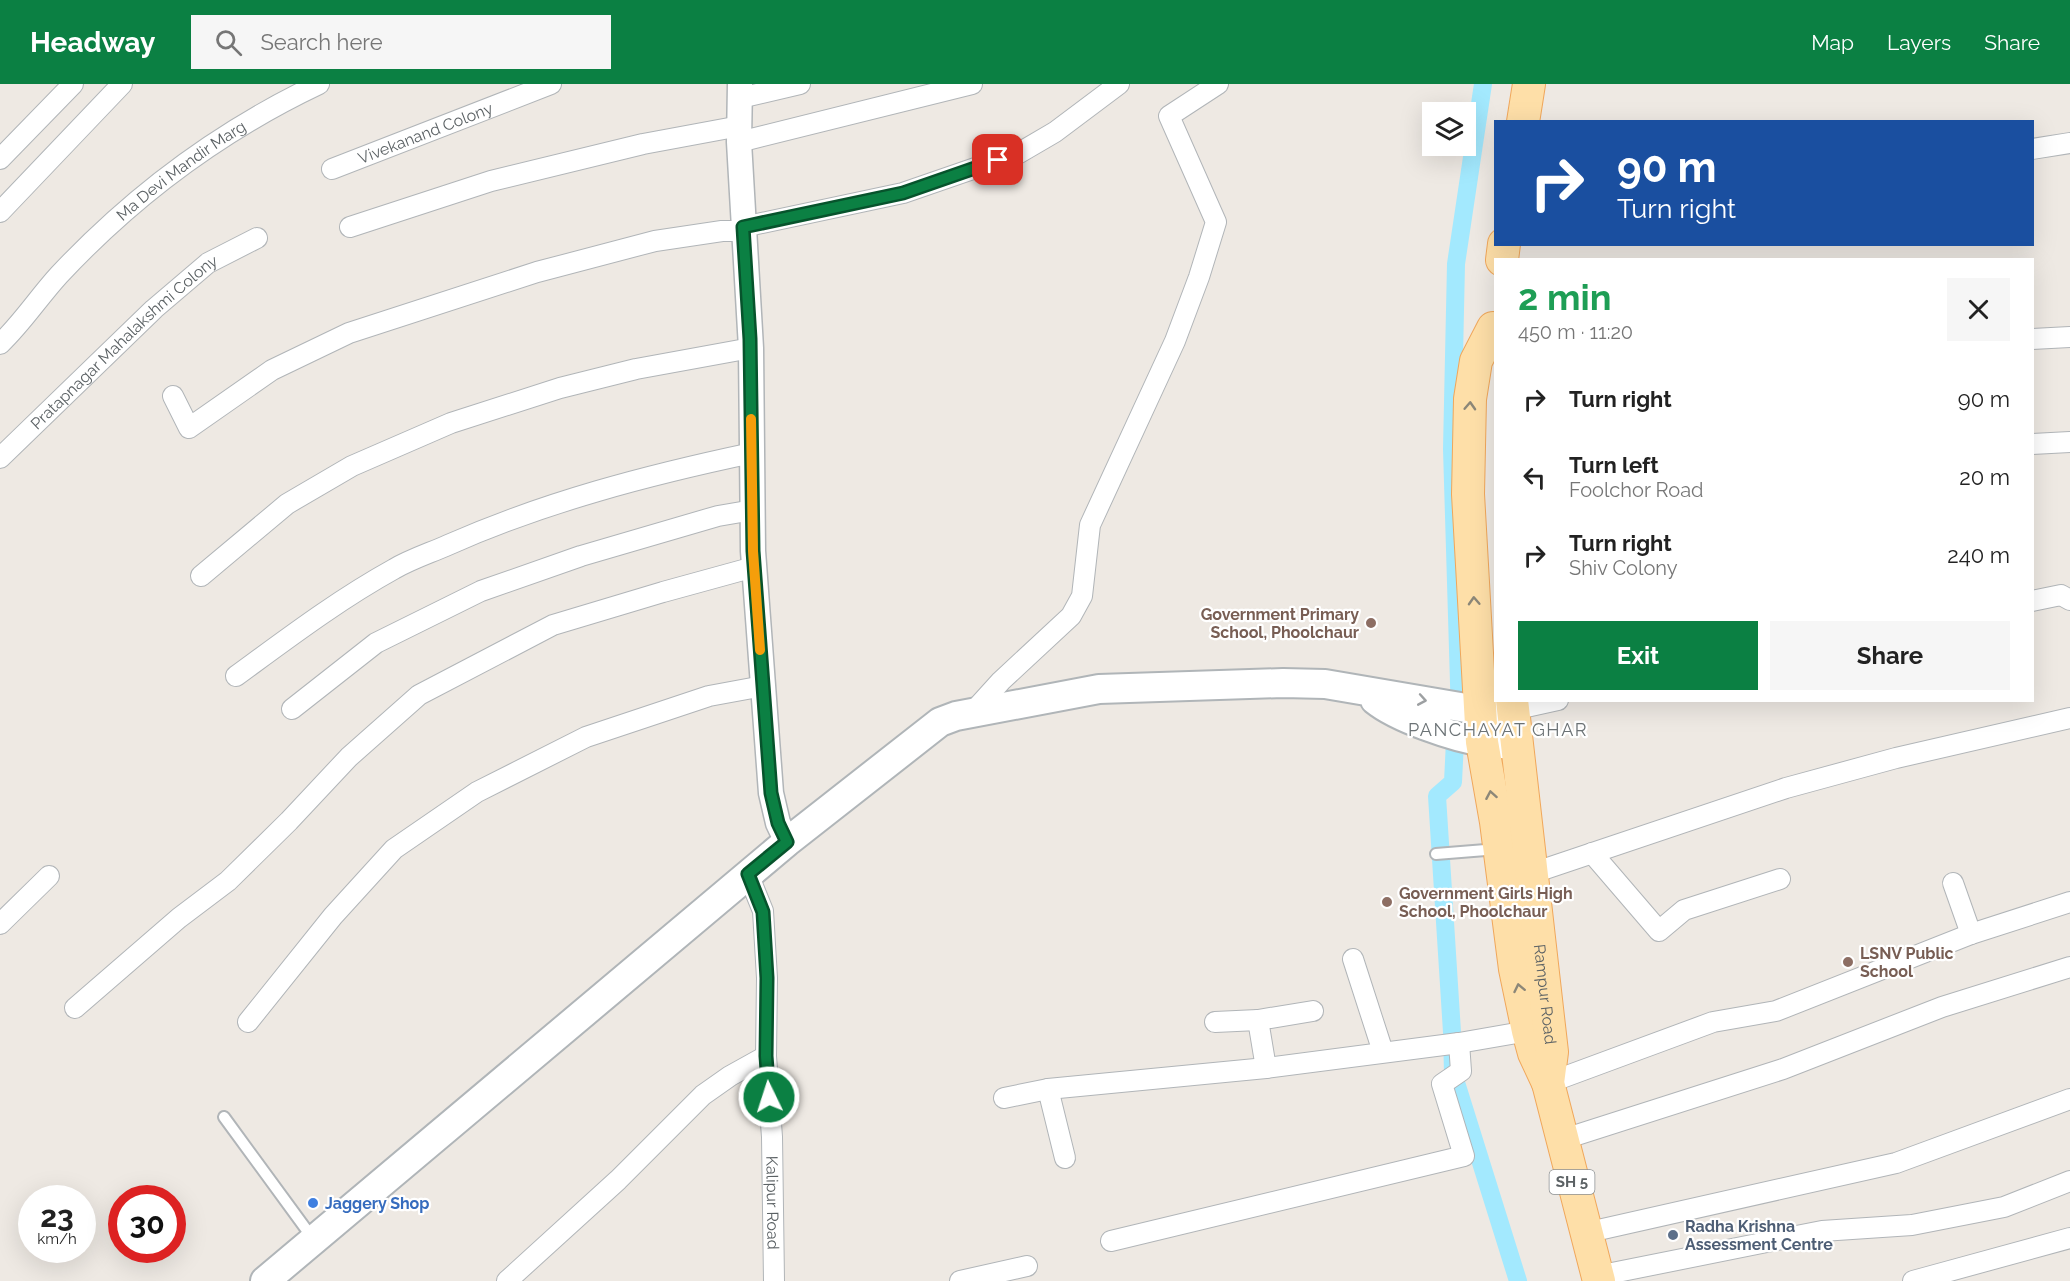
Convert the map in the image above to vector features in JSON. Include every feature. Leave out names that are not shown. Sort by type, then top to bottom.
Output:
[{"type":"main road","points":[[1523,120],[1529,84]]},
{"type":"main road","points":[[1494,326],[1476,361],[1470,399],[1468,494],[1482,742],[1515,969],[1534,1053],[1548,1083]]},
{"type":"main road","points":[[266,1281],[748,874],[940,722],[956,716],[1099,689],[1283,683],[1325,684],[1480,710],[1514,718]]},
{"type":"main road","points":[[1364,691],[1385,708],[1442,731],[1482,742]]},
{"type":"main road","points":[[1482,742],[1514,718]]},
{"type":"main road","name":"Rampur Road","points":[[1514,718],[1552,1052],[1548,1083],[1598,1278]]},
{"type":"street","points":[[0,159],[73,84]]},
{"type":"street","points":[[0,212],[122,84]]},
{"type":"street","name":"Ma Devi Mandir Marg","points":[[0,344],[20,325],[58,276],[117,218],[202,150],[290,98],[319,84]]},
{"type":"street","name":"Vivekanand Colony","points":[[332,169],[551,84]]},
{"type":"street","points":[[787,842],[778,823],[771,793],[754,567],[751,348],[739,134],[740,91],[800,84]]},
{"type":"street","points":[[350,227],[491,181],[643,144],[739,134],[972,84]]},
{"type":"street","points":[[173,396],[189,428],[272,370],[349,333],[548,269],[655,241],[743,229],[903,193],[1019,153],[1055,132],[1119,84]]},
{"type":"street","points":[[972,713],[1001,681],[1071,616],[1082,596],[1090,525],[1175,341],[1200,277],[1216,222],[1169,116],[1218,84]]},
{"type":"street","points":[[2034,149],[2070,143]]},
{"type":"street","name":"Pratapnagar Mahalakshmi Colony","points":[[0,458],[154,309],[208,263],[257,238]]},
{"type":"street","points":[[2034,339],[2070,337]]},
{"type":"street","points":[[201,576],[287,504],[352,466],[451,423],[560,388],[636,369],[751,348]]},
{"type":"street","points":[[2034,444],[2070,442]]},
{"type":"street","points":[[236,676],[318,616],[396,568],[492,525],[602,490],[682,468],[752,453]]},
{"type":"street","points":[[291,710],[376,643],[481,591],[592,553],[718,516],[753,510]]},
{"type":"street","points":[[75,1008],[179,918],[228,881],[349,757],[419,695],[553,625],[754,567]]},
{"type":"street","points":[[2034,601],[2061,595],[2070,600]]},
{"type":"street","points":[[248,1022],[333,916],[394,849],[477,792],[586,737],[709,696],[763,686]]},
{"type":"street","points":[[1514,718],[1553,702]]},
{"type":"street","points":[[1533,873],[1808,782],[1896,758],[2070,718]]},
{"type":"street","points":[[1592,853],[1659,931],[1684,910],[1780,879]]},
{"type":"street","name":"Kalipur Road","points":[[748,874],[763,912],[767,978],[766,1056],[772,1137],[769,1278]]},
{"type":"street","points":[[0,924],[49,876]]},
{"type":"street","points":[[1953,882],[1971,934]]},
{"type":"street","points":[[1548,1083],[1713,1022],[1776,1011],[1971,934],[2070,902]]},
{"type":"street","points":[[1353,959],[1383,1052]]},
{"type":"street","points":[[1562,1140],[1783,1069],[1942,1007],[2070,967]]},
{"type":"street","points":[[1215,1022],[1258,1020],[1313,1011]]},
{"type":"street","points":[[1258,1020],[1266,1068]]},
{"type":"street","points":[[1004,1098],[1048,1089],[1266,1068],[1528,1031]]},
{"type":"street","points":[[1111,1242],[1464,1156],[1442,1084],[1461,1071],[1452,1043]]},
{"type":"street","points":[[507,1281],[626,1172],[703,1095],[730,1076],[766,1056]]},
{"type":"street","points":[[1048,1089],[1065,1158]]},
{"type":"street","points":[[1586,1233],[1896,1163],[2070,1099]]},
{"type":"street","points":[[1598,1278],[1822,1231],[1911,1225],[2004,1207],[2070,1181]]},
{"type":"street","points":[[1913,1281],[1963,1275],[2070,1238]]},
{"type":"street","points":[[960,1281],[1027,1266]]},
{"type":"lane","points":[[1436,854],[1499,849]]},
{"type":"lane","points":[[224,1118],[314,1240]]},
{"type":"waterway","points":[[1460,716],[1452,449],[1456,264],[1483,84]]},
{"type":"waterway","points":[[1455,741],[1453,782],[1437,796],[1453,1073],[1518,1281]]},
{"type":"slow traffic","points":[[751,419],[753,551],[760,650]]},
{"type":"place","name":"Government Primary School, Phoolchaur","points":[[1371,623]]},
{"type":"place","name":"Government Girls High School, Phoolchaur","points":[[1387,902]]},
{"type":"place","name":"LSNV Public School","points":[[1848,962]]},
{"type":"place","name":"Jaggery Shop","points":[[313,1203]]},
{"type":"place","name":"Radha Krishna Assessment Centre","points":[[1673,1235]]},
{"type":"district","name":"PANCHAYAT GHAR","points":[[1498,730]]},
{"type":"route","points":[[769,1097],[766,1056],[767,978],[763,912],[748,874],[787,842],[778,823],[771,793],[753,551],[750,339],[743,227],[903,193],[998,160]]}]
